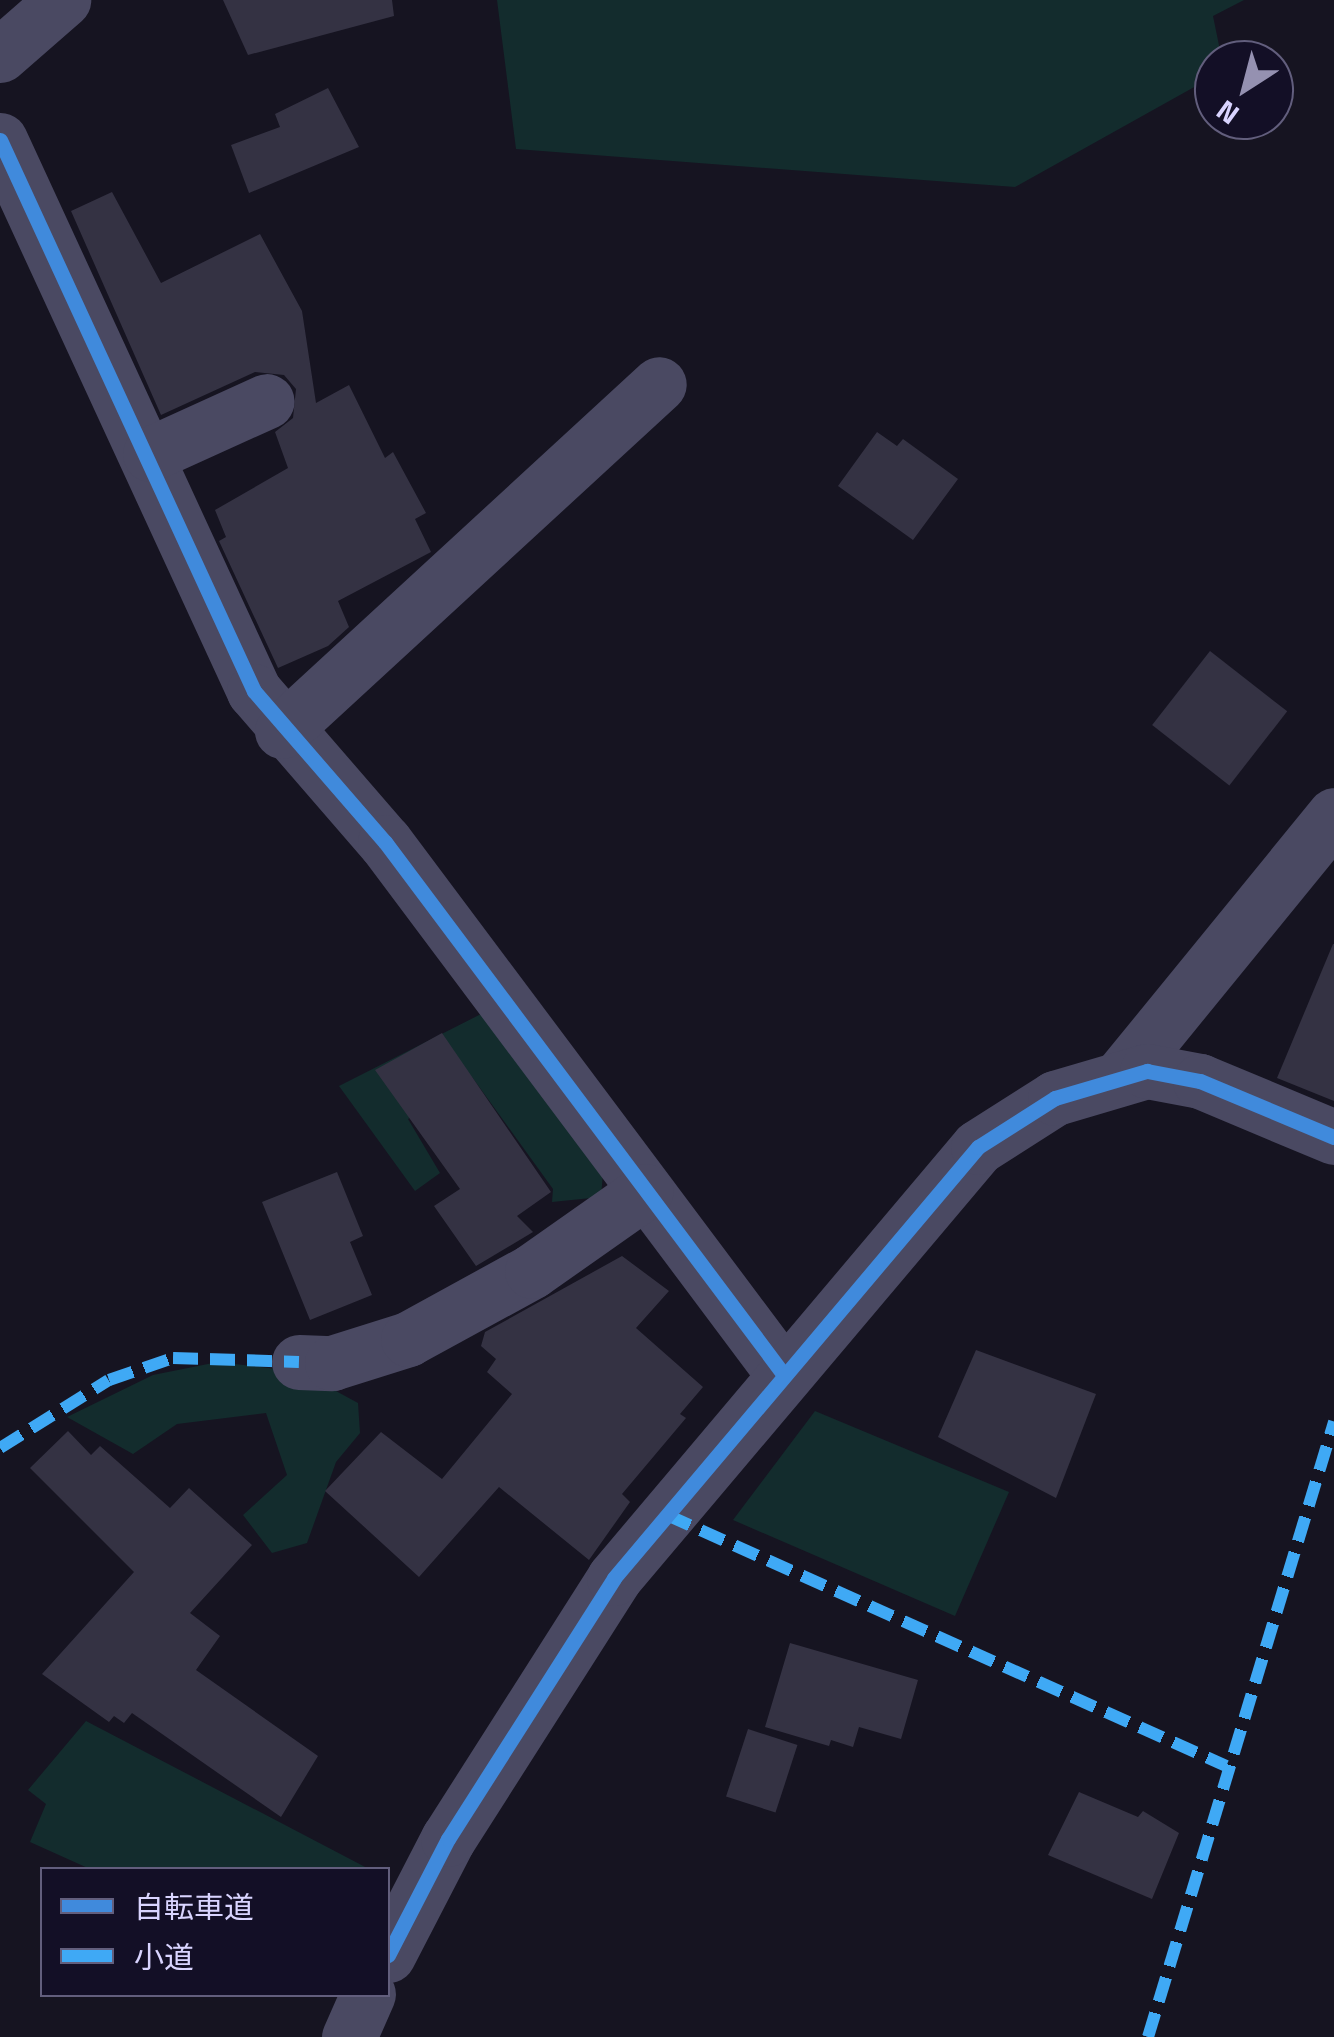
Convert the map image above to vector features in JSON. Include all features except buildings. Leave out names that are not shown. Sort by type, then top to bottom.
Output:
[{"type":"street","points":[[0,56],[64,0]]},
{"type":"street","points":[[0,140],[150,454],[254,691],[282,731],[385,842],[784,1375]]},
{"type":"street","points":[[282,731],[659,384]]},
{"type":"street","points":[[150,454],[267,402]]},
{"type":"street","points":[[1123,1074],[1334,816]]},
{"type":"street","points":[[390,1951],[554,1663],[614,1578],[978,1147],[1055,1098],[1123,1074],[1200,1081],[1334,1137]]},
{"type":"street","points":[[299,1362],[332,1364],[408,1339],[532,1271],[646,1191]]},
{"type":"street","points":[[349,2037],[367,1997]]},
{"type":"green space","points":[[497,0],[1244,0],[1213,16],[1218,40],[1194,40],[1194,87],[1015,187],[516,149]]},
{"type":"green space","points":[[485,1012],[603,1173],[601,1197],[552,1202],[553,1189],[472,1077],[408,1119],[440,1173],[415,1191],[339,1086]]},
{"type":"green space","points":[[218,1362],[301,1372],[358,1403],[360,1433],[336,1462],[307,1543],[272,1553],[243,1515],[287,1475],[266,1413],[177,1424],[133,1454],[67,1417],[153,1375]]},
{"type":"green space","points":[[815,1411],[1009,1492],[955,1616],[733,1520]]},
{"type":"green space","points":[[86,1721],[365,1867],[86,1867],[30,1842],[46,1804],[28,1790]]},
{"type":"marked path","points":[[0,1448],[109,1380],[173,1358],[299,1362]]},
{"type":"marked path","points":[[1148,2037],[1334,1422]]},
{"type":"marked path","points":[[667,1515],[1226,1766]]},
{"type":"cycle path","points":[[0,140],[254,691],[385,842],[784,1375]]},
{"type":"cycle path","points":[[390,1951],[448,1839],[614,1578],[978,1147],[1055,1098],[1147,1071],[1200,1081],[1334,1137]]}]
